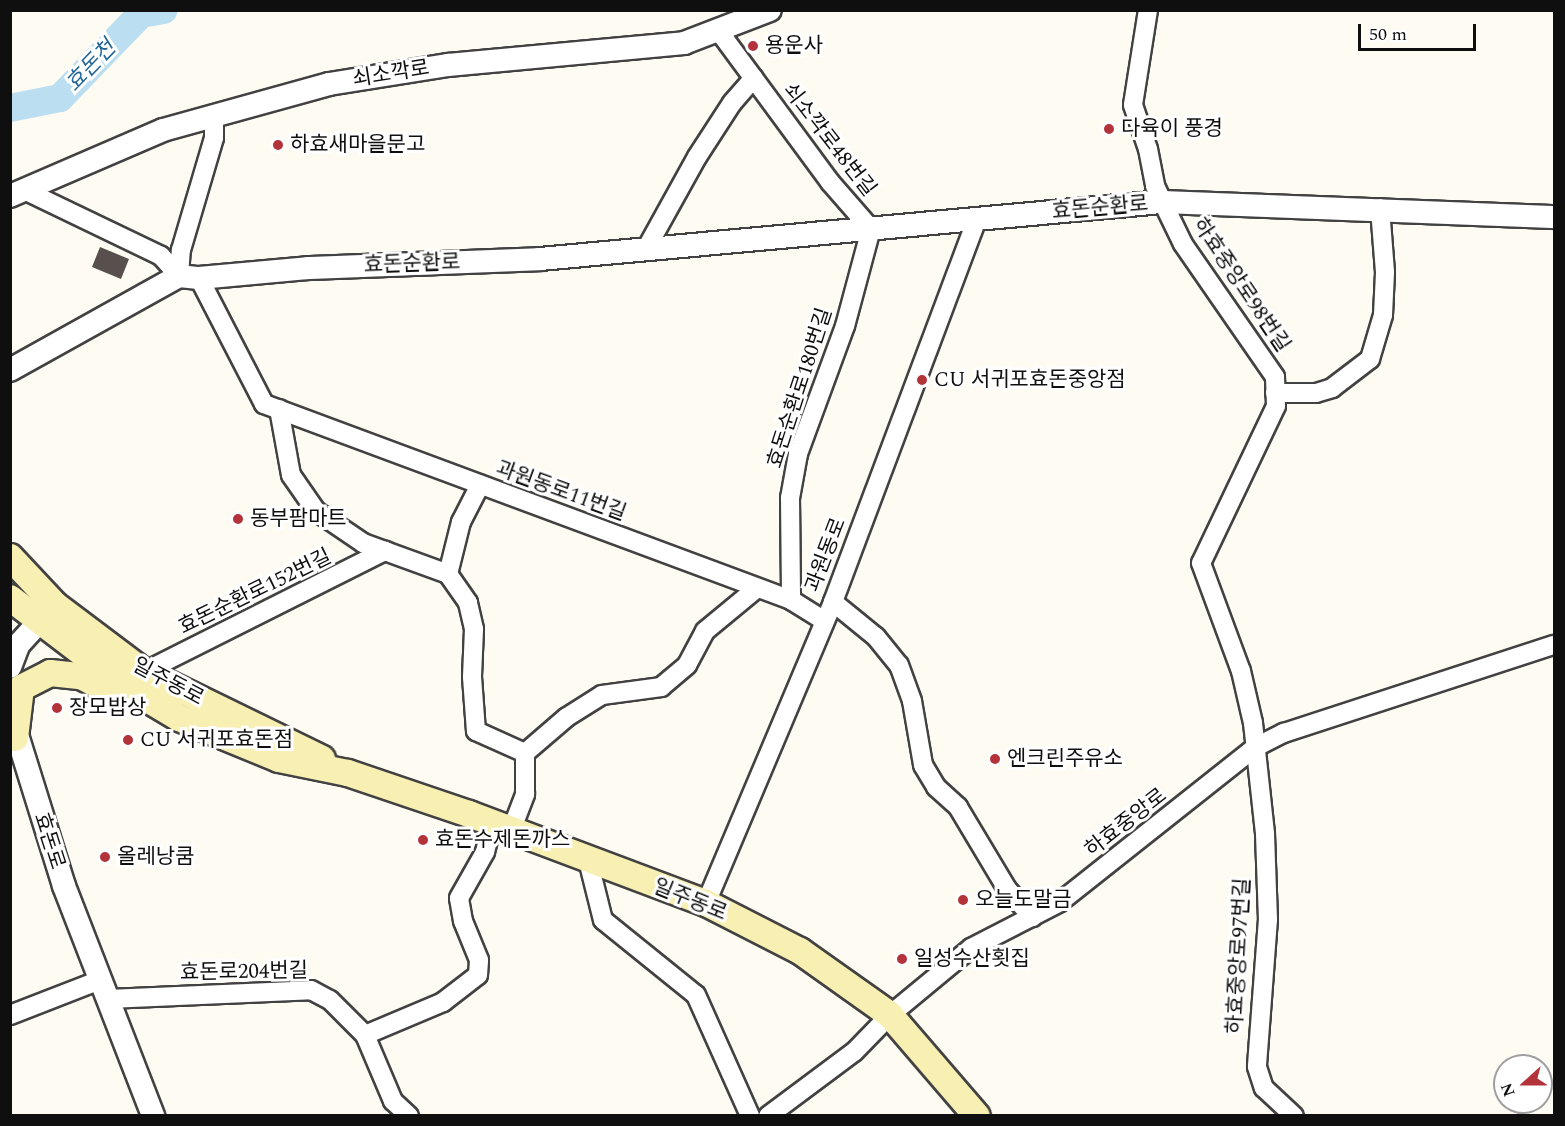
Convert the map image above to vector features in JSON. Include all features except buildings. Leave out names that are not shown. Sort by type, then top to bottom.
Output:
[{"type":"main road","name":"일주동로","points":[[10,557],[46,614],[124,685],[179,718],[279,759],[348,773]]},
{"type":"main road","name":"일주동로","points":[[10,597],[46,614],[144,672],[348,773],[706,903],[800,951],[890,1015],[977,1116]]},
{"type":"main road","points":[[13,733],[21,688],[50,673],[81,676],[193,736],[222,747],[279,759]]},
{"type":"street","name":"쇠소깍로","points":[[17,193],[163,130],[214,118],[329,84],[448,65],[684,43],[770,10]]},
{"type":"street","name":"하효중앙로98번길","points":[[1148,10],[1132,105],[1161,202],[1183,244],[1275,377],[1276,406],[1201,563],[1241,671],[1254,748]]},
{"type":"street","name":"쇠소깍로48번길","points":[[718,30],[830,182],[871,228]]},
{"type":"street","points":[[646,249],[697,158],[732,103],[754,78]]},
{"type":"street","points":[[214,118],[213,138],[182,249],[189,277],[264,404],[279,410]]},
{"type":"street","name":"쇠소깍로","points":[[17,193],[161,256],[189,277]]},
{"type":"street","name":"효돈순환로","points":[[10,370],[189,277],[308,268],[540,259],[1161,202],[1380,208],[1554,217]]},
{"type":"street","points":[[1275,393],[1316,393],[1332,388],[1371,359],[1383,315],[1385,272],[1380,208]]},
{"type":"street","name":"과원동로","points":[[706,903],[833,602],[977,219]]},
{"type":"street","name":"효돈순환로180번길","points":[[791,600],[790,498],[798,454],[845,326],[871,228]]},
{"type":"street","name":"과원동로11번길","points":[[279,410],[791,600],[824,621]]},
{"type":"street","name":"효돈순환로152번길","points":[[279,410],[291,475],[316,511],[363,543],[448,574]]},
{"type":"street","points":[[480,485],[461,522],[448,574],[468,603],[474,629],[472,677],[476,731],[525,753]]},
{"type":"street","name":"효돈순환로152번길","points":[[144,672],[385,551]]},
{"type":"street","points":[[365,1035],[443,1002],[478,975],[479,960],[463,921],[459,898],[485,852],[525,795],[525,753],[567,717],[602,695],[661,687],[687,665],[705,631],[756,588]]},
{"type":"street","points":[[833,602],[876,637],[899,665],[912,701],[923,765],[936,787],[958,807],[1007,889],[1032,917]]},
{"type":"street","points":[[10,667],[19,644],[46,614]]},
{"type":"street","name":"하효중앙로","points":[[768,1116],[854,1052],[890,1015],[971,948],[1060,902],[1254,748],[1284,733],[1554,645]]},
{"type":"street","name":"효돈로","points":[[10,699],[13,733],[64,886],[153,1116]]},
{"type":"street","name":"하효중앙로97번길","points":[[1254,748],[1265,834],[1268,918],[1257,1067],[1272,1097],[1294,1116]]},
{"type":"street","points":[[588,860],[603,920],[696,995],[750,1116]]},
{"type":"street","points":[[10,1015],[104,990]]},
{"type":"street","name":"효돈로204번길","points":[[104,990],[311,990],[330,1000],[365,1035],[393,1101],[408,1116]]},
{"type":"waterway","name":"효돈천","points":[[10,108],[60,98],[141,14],[164,10]]},
{"type":"place","name":"용운사","points":[[753,46]]},
{"type":"place","name":"다육이 풍경","points":[[1109,129]]},
{"type":"place","name":"하효새마을문고","points":[[278,145]]},
{"type":"place","name":"CU 서귀포효돈중앙점","points":[[922,380]]},
{"type":"place","name":"동부팜마트","points":[[238,519]]},
{"type":"place","name":"장모밥상","points":[[57,708]]},
{"type":"place","name":"CU 서귀포효돈점","points":[[128,740]]},
{"type":"place","name":"엔크린주유소","points":[[995,759]]},
{"type":"place","name":"효돈수제돈까스","points":[[423,840]]},
{"type":"place","name":"올레낭쿰","points":[[105,857]]},
{"type":"place","name":"오늘도말금","points":[[963,900]]},
{"type":"place","name":"일성수산횟집","points":[[902,959]]}]
